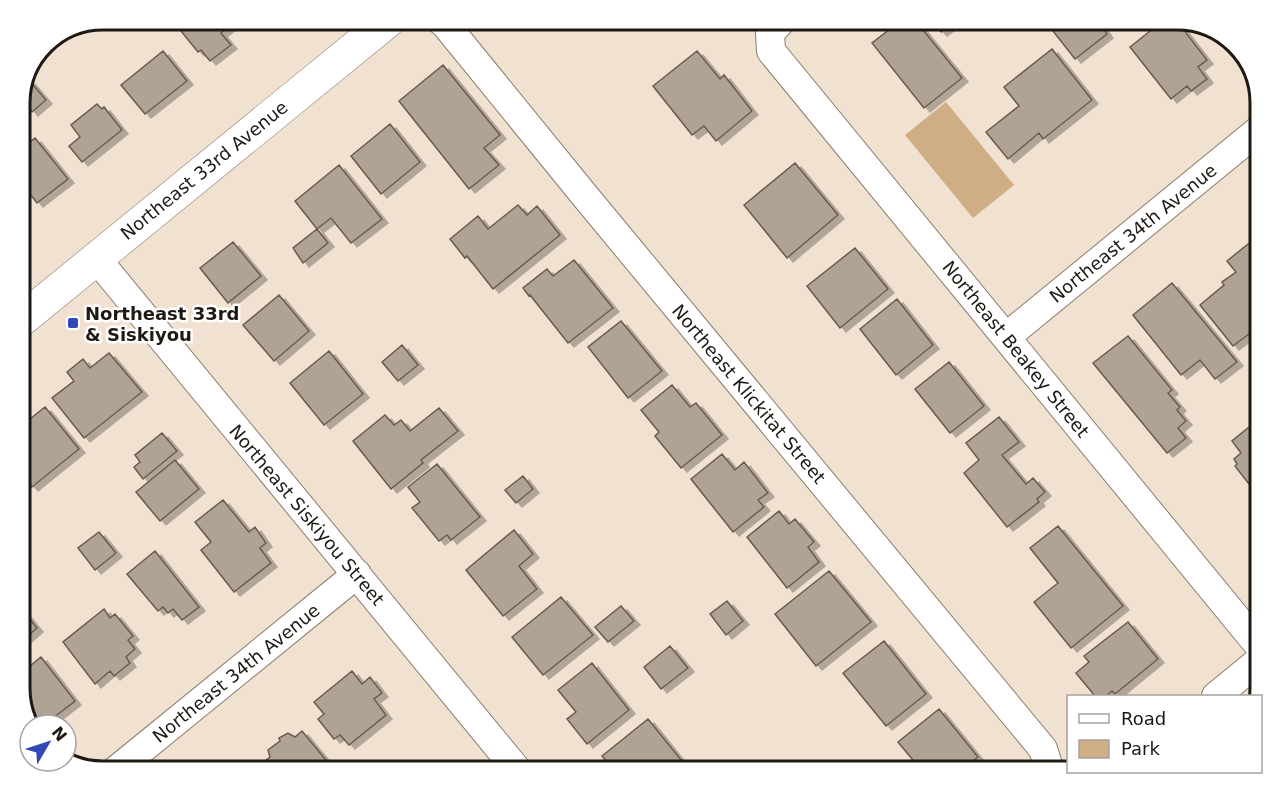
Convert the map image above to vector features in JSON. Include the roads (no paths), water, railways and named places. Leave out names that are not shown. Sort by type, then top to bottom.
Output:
[{"type":"main road","name":"Northeast 33rd Avenue","points":[[30,313],[377,30]]},
{"type":"street","name":"Northeast Klickitat Street","points":[[450,30],[1047,760]]},
{"type":"street","name":"Northeast Beakey Street","points":[[773,30],[770,33],[771,51],[1250,635]]},
{"type":"street","name":"Northeast 34th Avenue","points":[[1006,337],[1250,137]]},
{"type":"street","name":"Northeast Siskiyou Street","points":[[96,258],[510,761]]},
{"type":"street","name":"Northeast 34th Avenue","points":[[127,761],[357,574]]},
{"type":"street","points":[[1217,695],[1250,668]]},
{"type":"place","name":"Northeast 33rd & Siskiyou","points":[[73,323]]}]
